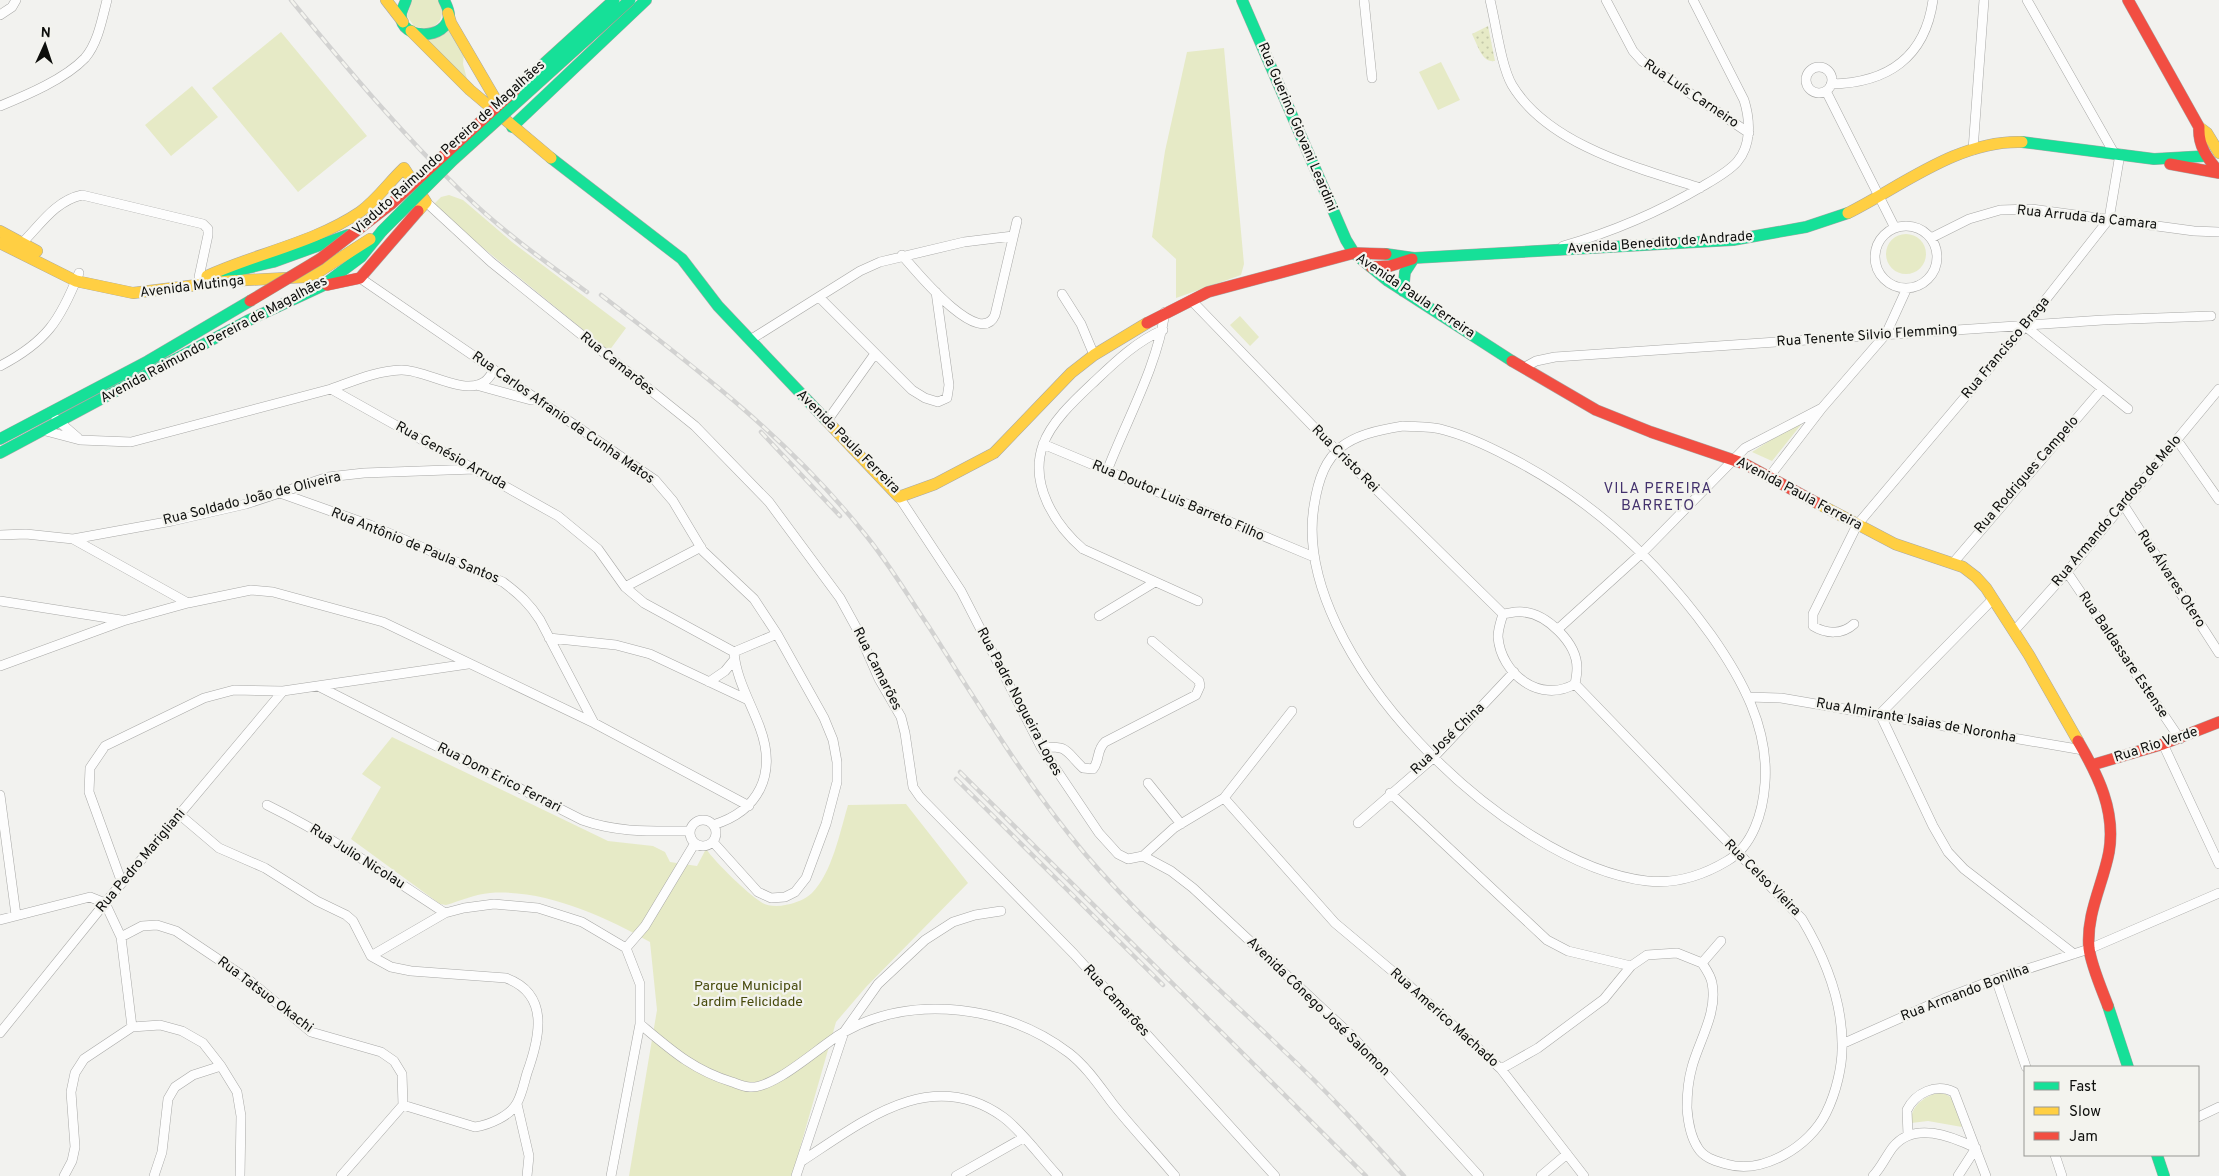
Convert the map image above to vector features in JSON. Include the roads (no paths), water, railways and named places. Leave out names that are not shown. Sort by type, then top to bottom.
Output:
[{"type":"main road","name":"Avenida Paula Ferreira","points":[[386,0],[408,29],[470,90],[512,127],[619,212],[682,259],[718,306],[899,496],[936,484],[973,466],[994,453],[1054,390],[1094,355],[1166,312],[1208,292],[1354,253],[1403,291],[1525,367],[1545,382],[1596,410],[1651,432],[1733,460],[1895,544],[1969,570],[1986,588],[2014,630],[2092,765],[2109,805],[2111,830],[2109,851],[2091,916],[2089,949],[2128,1066]]},
{"type":"main road","points":[[406,0],[402,13],[408,29],[422,36],[435,34],[445,25],[446,4]]},
{"type":"main road","name":"Viaduto Raimundo Pereira de Magalhães","points":[[250,301],[320,259],[391,204],[614,0]]},
{"type":"main road","name":"Avenida Raimundo Pereira de Magalhães","points":[[0,453],[295,296],[322,286],[361,257],[370,242],[452,161],[630,0]]},
{"type":"main road","points":[[446,4],[451,23],[512,127],[646,0]]},
{"type":"main road","name":"Rua Guerino Giovani Leardini","points":[[1242,0],[1303,144],[1354,253]]},
{"type":"main road","points":[[2128,0],[2198,127],[2199,141],[2206,156],[2219,172]]},
{"type":"main road","points":[[2198,127],[2207,132],[2219,152]]},
{"type":"main road","name":"Avenida Benedito de Andrade","points":[[1354,253],[1382,253],[1414,258],[1743,238],[1812,225],[1846,213],[1878,198],[1938,165],[1973,150],[2012,142],[2156,159],[2184,159],[2206,156],[2219,158]]},
{"type":"main road","name":"Avenida Benedito de Andrade","points":[[2156,159],[2178,166],[2219,172]]},
{"type":"main road","points":[[203,276],[335,226],[376,200],[404,168],[426,202],[360,278],[322,286]]},
{"type":"main road","name":"Avenida Mutinga","points":[[0,231],[18,247]]},
{"type":"main road","name":"Avenida Mutinga","points":[[78,277],[136,284],[203,276],[267,265],[357,231]]},
{"type":"main road","name":"Avenida Mutinga","points":[[0,243],[18,247],[102,288],[133,293],[229,281],[305,277],[317,273],[370,242]]},
{"type":"main road","points":[[360,278],[361,257]]},
{"type":"main road","points":[[1403,291],[1405,272],[1414,258]]},
{"type":"main road","name":"Avenida Benedito de Andrade","points":[[1371,267],[1390,266],[1414,258]]},
{"type":"main road","name":"Avenida Raimundo Pereira de Magalhães","points":[[0,439],[148,361],[250,301]]},
{"type":"main road","name":"Rua Rio Verde","points":[[2092,765],[2180,739],[2219,722]]},
{"type":"main road","points":[[2157,1156],[2164,1176]]},
{"type":"street","points":[[0,15],[12,7],[16,0]]},
{"type":"street","points":[[0,106],[50,83],[85,58],[96,40],[107,0]]},
{"type":"street","points":[[1364,0],[1372,78]]},
{"type":"street","points":[[1490,0],[1506,72],[1522,98],[1540,115],[1576,141],[1616,159],[1700,188]]},
{"type":"street","name":"Rua Luís Carneiro","points":[[1606,0],[1633,51],[1642,61],[1749,134]]},
{"type":"street","points":[[1544,251],[1588,239],[1640,219],[1700,188],[1725,173],[1738,161],[1749,134],[1748,112],[1736,80],[1693,0]]},
{"type":"street","points":[[1895,228],[1878,198],[1828,88],[1868,80],[1888,72],[1902,63],[1916,48],[1926,28],[1933,0]]},
{"type":"street","points":[[1973,150],[1984,0]]},
{"type":"street","points":[[2027,0],[2117,154]]},
{"type":"street","name":"Rua Francisco Braga","points":[[1854,624],[1844,631],[1827,632],[1813,626],[1812,621],[1813,614],[1857,525],[2025,326],[2109,219],[2117,154]]},
{"type":"street","points":[[18,247],[60,204],[82,195],[206,226],[208,235],[203,276]]},
{"type":"street","name":"Rua Camarões","points":[[426,202],[491,262],[695,426],[769,502],[840,598],[857,629],[879,679],[901,717],[906,732],[913,787],[920,797],[1074,954],[1275,1176]]},
{"type":"street","name":"Rua Arruda da Camara","points":[[1931,238],[1968,219],[2000,210],[2031,209],[2194,231],[2219,232]]},
{"type":"street","points":[[902,256],[936,292],[972,323],[980,325],[992,321],[1005,280],[1017,221]]},
{"type":"street","points":[[1915,227],[1931,238],[1937,255],[1934,271],[1923,283],[1907,288],[1896,286],[1886,281],[1879,273],[1875,252],[1879,242],[1886,234],[1895,228],[1915,227]]},
{"type":"street","points":[[750,340],[860,271],[902,256],[964,242],[1013,236]]},
{"type":"street","points":[[0,366],[21,355],[41,341],[53,326],[78,277]]},
{"type":"street","name":"Rua Carlos Afranio da Cunha Matos","points":[[360,278],[665,489],[701,547],[754,599],[777,634],[817,704],[833,740],[837,762],[837,782],[833,802],[806,878],[795,892],[785,897],[771,898],[758,892],[713,842]]},
{"type":"street","points":[[1769,477],[1822,408],[1886,334],[1907,288]]},
{"type":"street","points":[[819,297],[912,390],[932,402],[944,401],[949,393],[936,292]]},
{"type":"street","points":[[1062,294],[1081,324],[1094,355]]},
{"type":"street","name":"Rua Cristo Rei","points":[[1191,300],[1335,449],[1504,614]]},
{"type":"street","points":[[1107,471],[1162,330],[1166,312]]},
{"type":"street","name":"Rua Tenente Silvio Flemming","points":[[1525,367],[1536,361],[1555,357],[2103,320],[2211,316]]},
{"type":"street","points":[[2025,326],[2128,409]]},
{"type":"street","points":[[1162,330],[1150,336],[1119,358],[1073,402],[1043,444],[1039,466],[1041,487],[1055,518],[1070,538],[1083,550],[1198,601]]},
{"type":"street","points":[[827,421],[874,354]]},
{"type":"street","points":[[29,423],[42,430],[80,440],[130,442],[331,389],[379,372],[404,370],[460,385],[476,385],[540,402]]},
{"type":"street","points":[[476,385],[484,382],[494,371]]},
{"type":"street","name":"Rua Genésio Arruda","points":[[331,389],[558,516],[598,548],[625,587],[644,603],[734,656]]},
{"type":"street","name":"Rua Rodrigues Campelo","points":[[1953,563],[2102,389]]},
{"type":"street","name":"Rua Armando Cardoso de Melo","points":[[2014,630],[2067,572],[2219,389]]},
{"type":"street","points":[[1558,629],[1643,552],[1745,448],[1822,408]]},
{"type":"street","points":[[52,411],[58,422],[80,440]]},
{"type":"street","points":[[1403,426],[1441,429],[1480,442],[1569,490],[1603,516],[1643,552],[1690,606],[1736,672],[1748,697],[1760,730],[1766,764],[1764,796],[1749,840],[1738,855],[1706,874],[1683,879],[1653,881],[1625,878],[1584,864],[1543,842],[1506,818],[1433,758],[1386,704],[1352,653],[1331,616],[1314,557],[1312,520],[1316,493],[1324,470],[1335,449],[1372,431],[1403,426]]},
{"type":"street","points":[[2177,440],[2219,500]]},
{"type":"street","name":"Rua Doutor Luis Barreto Filho","points":[[1043,444],[1314,557]]},
{"type":"street","name":"Rua Soldado João de Oliveira","points":[[0,535],[26,534],[73,539],[172,521],[280,493],[328,477],[364,473],[476,469]]},
{"type":"street","name":"Rua Antônio de Paula Santos","points":[[280,493],[370,525],[503,582],[530,604],[594,723]]},
{"type":"street","name":"Rua Padre Nogueira Lopes","points":[[899,496],[961,591],[1041,747],[1098,833],[1123,856],[1135,859],[1143,856],[1171,871],[1193,888]]},
{"type":"street","name":"Rua Álvares Otero","points":[[2123,504],[2219,653]]},
{"type":"street","points":[[73,539],[188,603]]},
{"type":"street","points":[[625,587],[701,547]]},
{"type":"street","name":"Rua Baldassare Estense","points":[[2067,572],[2180,739]]},
{"type":"street","points":[[1099,616],[1155,582]]},
{"type":"street","points":[[0,666],[123,621],[188,603],[251,590],[273,592],[383,622],[594,723],[749,806]]},
{"type":"street","points":[[1993,600],[1880,714],[1921,801],[1948,852],[1964,869],[2074,954]]},
{"type":"street","points":[[0,601],[123,621]]},
{"type":"street","points":[[1523,612],[1538,616],[1558,629],[1573,652],[1578,667],[1575,684],[1564,690],[1550,692],[1533,687],[1514,672],[1500,650],[1498,634],[1504,614],[1523,612]]},
{"type":"street","points":[[709,682],[725,671],[734,656],[777,634]]},
{"type":"street","points":[[549,638],[616,645],[650,654],[748,700]]},
{"type":"street","points":[[1041,747],[1062,747],[1069,751],[1083,768],[1093,769],[1097,763],[1099,750],[1105,742],[1196,696],[1199,681],[1152,641]]},
{"type":"street","points":[[713,825],[730,820],[749,806],[762,787],[766,752],[761,730],[748,700],[734,656]]},
{"type":"street","points":[[122,883],[89,792],[90,768],[97,754],[105,746],[204,698],[234,690],[283,691],[468,664]]},
{"type":"street","name":"Rua José China","points":[[1358,823],[1390,793],[1433,758],[1514,672]]},
{"type":"street","name":"Rua Celso Vieira","points":[[1575,684],[1738,855],[1802,919],[1818,945],[1830,976],[1842,1044],[1836,1086],[1826,1114],[1806,1139],[1779,1158],[1752,1168],[1736,1167],[1711,1160],[1698,1149],[1691,1135],[1687,1090],[1692,1067],[1713,1000],[1712,983],[1702,963]]},
{"type":"street","name":"Rua Dom Erico Ferrari","points":[[318,686],[597,826],[631,831],[690,831]]},
{"type":"street","name":"Rua Pedro Marigliani","points":[[0,1033],[105,903],[283,691]]},
{"type":"street","name":"Rua Almirante Isaias de Noronha","points":[[1748,697],[1780,698],[2083,750]]},
{"type":"street","points":[[1143,856],[1159,840],[1181,824],[1224,798],[1292,711]]},
{"type":"street","points":[[2164,744],[2219,864]]},
{"type":"street","points":[[1148,783],[1181,824]]},
{"type":"street","points":[[1390,793],[1547,940],[1568,951],[1631,966]]},
{"type":"street","points":[[0,795],[3,843],[16,915]]},
{"type":"street","name":"Rua Americo Machado","points":[[1224,798],[1290,875],[1335,923],[1404,980],[1500,1069],[1584,1176]]},
{"type":"street","name":"Rua Julio Nicolau","points":[[267,805],[367,860],[445,913]]},
{"type":"street","points":[[180,815],[219,848],[266,868],[317,901],[346,915],[353,921],[371,956],[390,967],[411,971],[506,978],[520,983],[529,991],[535,1004],[538,1034],[531,1063],[517,1104],[502,1117],[485,1126],[475,1127],[404,1105],[341,1176]]},
{"type":"street","points":[[698,821],[706,821],[713,825],[716,835],[713,842],[706,846],[696,843],[692,839],[690,831],[698,821]]},
{"type":"street","points":[[626,948],[645,926],[696,843]]},
{"type":"street","name":"Avenida Cônego José Salomon","points":[[1193,888],[1353,1037],[1479,1176]]},
{"type":"street","name":"Rua Armando Bonilha","points":[[1842,1044],[1943,999],[1996,979],[2089,949],[2219,893]]},
{"type":"street","points":[[0,920],[90,897],[105,903],[121,937],[132,1027]]},
{"type":"street","points":[[371,956],[445,913],[494,904],[538,908],[582,922],[626,948],[640,984],[640,1024],[611,1176]]},
{"type":"street","points":[[796,1176],[844,1032],[878,984],[925,940],[953,922],[975,915],[1001,911]]},
{"type":"street","name":"Rua Tatsuo Okachi","points":[[121,937],[142,926],[157,925],[176,931],[249,980],[311,1032],[381,1052],[394,1061],[402,1074],[404,1105]]},
{"type":"street","points":[[1500,1069],[1538,1048],[1604,999],[1631,966],[1647,955],[1660,952],[1677,953],[1702,963],[1721,941]]},
{"type":"street","points":[[1996,979],[2026,1066]]},
{"type":"street","points":[[640,1024],[690,1065],[722,1079],[751,1088],[770,1082],[844,1032],[877,1017],[936,1008],[978,1012],[1022,1026],[1069,1053],[1092,1076],[1114,1105],[1175,1176]]},
{"type":"street","points":[[64,1176],[70,1167],[75,1147],[71,1092],[75,1073],[84,1059],[132,1027],[160,1026],[182,1031],[203,1043],[222,1066],[237,1092],[241,1116],[240,1176]]},
{"type":"street","points":[[154,1176],[165,1137],[168,1099],[175,1087],[193,1075],[222,1066]]},
{"type":"street","points":[[1908,1135],[1907,1110],[1910,1102],[1929,1090],[1948,1089],[1957,1095],[1986,1176]]},
{"type":"street","points":[[802,1161],[877,1112],[905,1101],[930,1096],[955,1098],[981,1104],[1004,1118],[1058,1176]]},
{"type":"street","points":[[517,1104],[529,1156],[527,1176]]},
{"type":"street","points":[[2199,1117],[2219,1107]]},
{"type":"street","points":[[1872,1176],[1893,1148],[1908,1135],[1916,1132],[1938,1134],[1976,1148]]},
{"type":"street","points":[[956,1176],[1023,1138]]},
{"type":"street","points":[[1958,1176],[1976,1148]]},
{"type":"street","points":[[1541,1176],[1567,1154]]},
{"type":"street","points":[[2055,1156],[2062,1176]]},
{"type":"railway","points":[[291,0],[396,123],[477,207],[539,257],[587,292]]},
{"type":"railway","points":[[601,295],[740,406],[773,435],[835,499],[864,533],[898,579],[1023,772],[1086,855],[1157,931],[1315,1081],[1404,1176]]},
{"type":"railway","points":[[761,432],[840,516]]},
{"type":"railway","points":[[960,772],[1366,1176]]},
{"type":"railway","points":[[956,779],[1163,985]]},
{"type":"district","name":"VILA PEREIRA BARRETO","points":[[1658,498]]},
{"type":"park label","name":"Parque Municipal Jardim Felicidade","points":[[748,994]]}]
